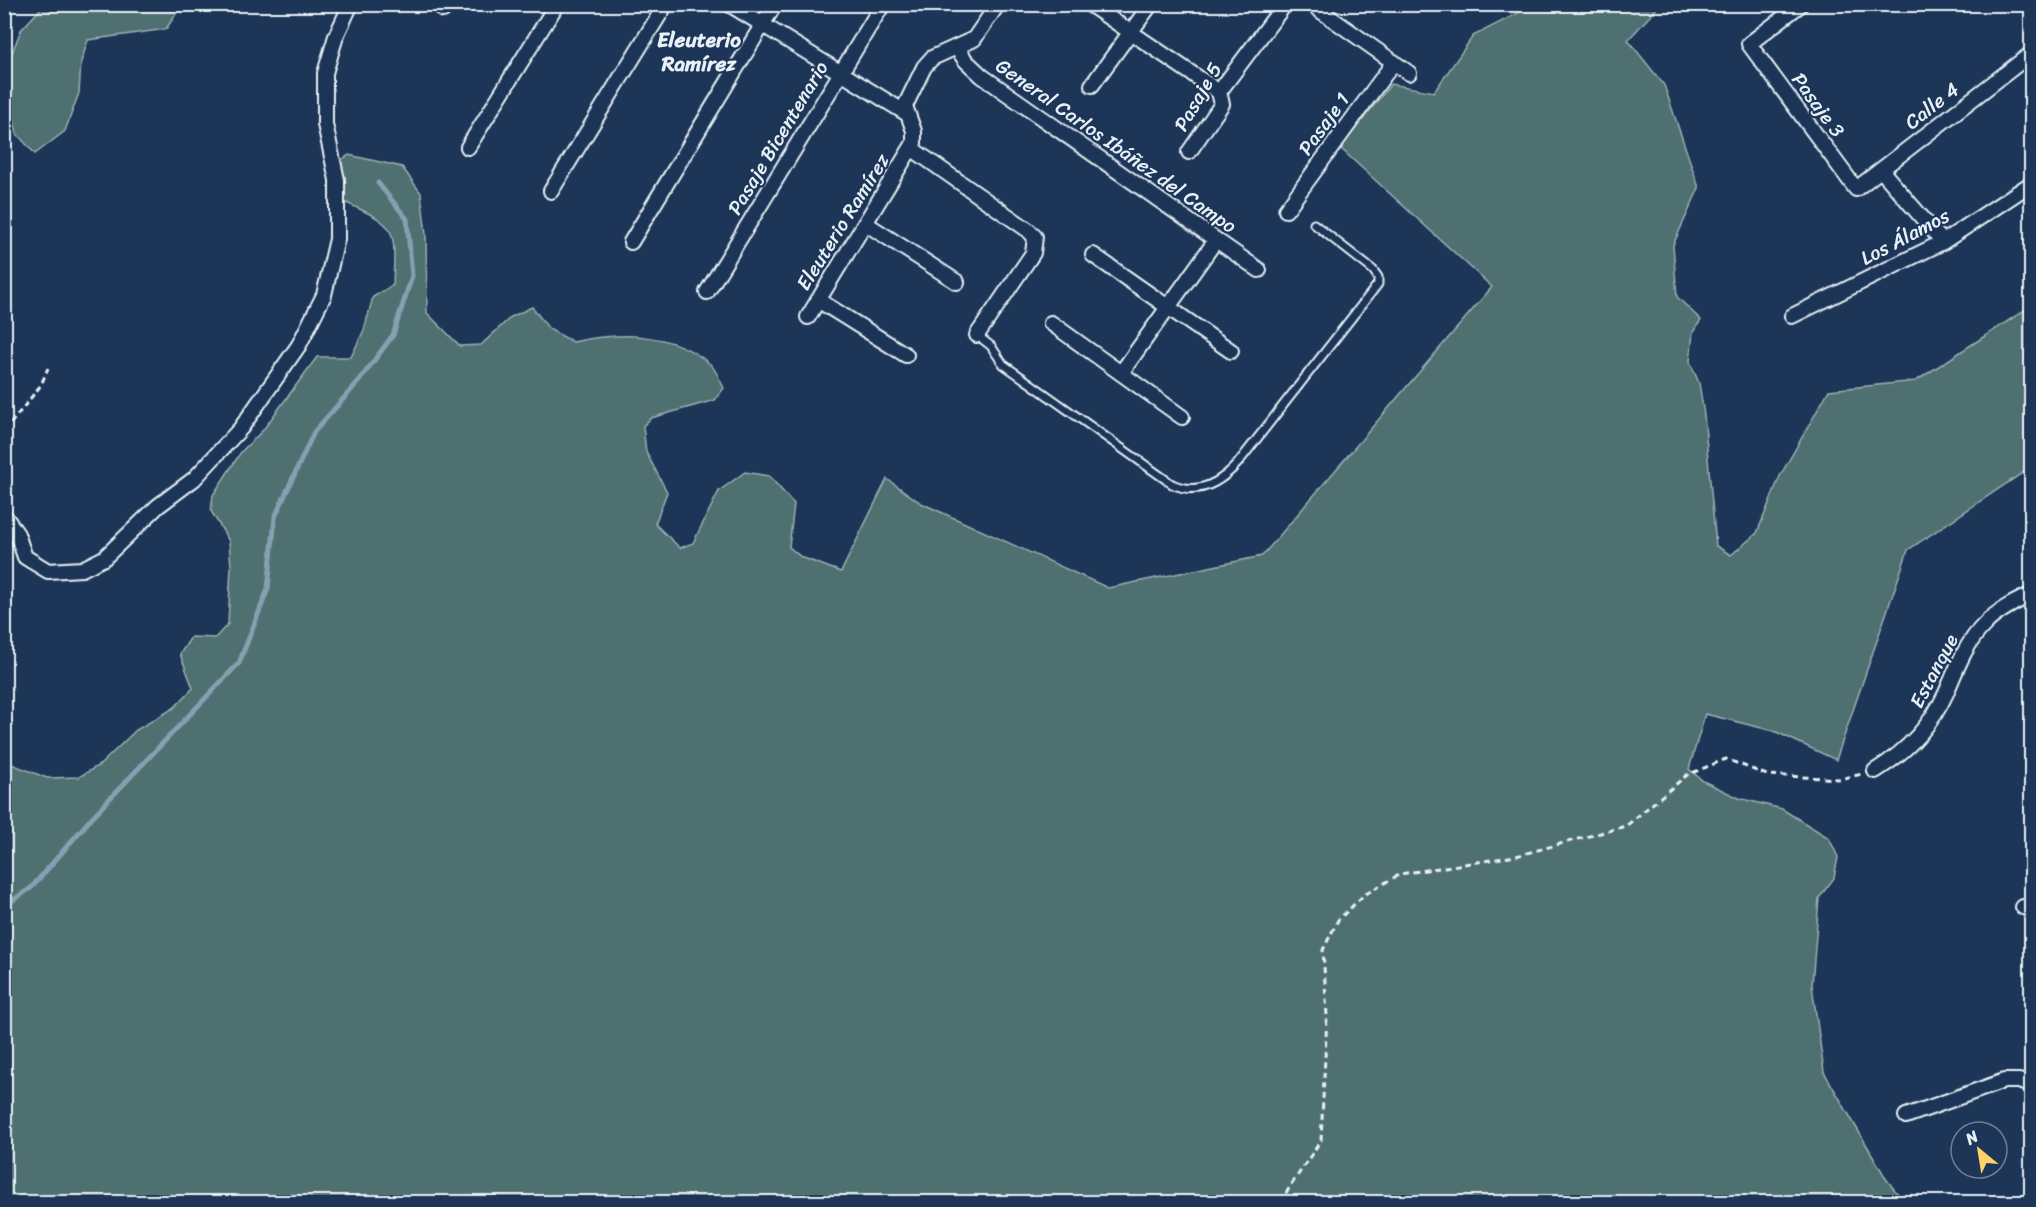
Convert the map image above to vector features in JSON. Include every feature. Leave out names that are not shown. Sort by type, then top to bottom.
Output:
[{"type":"street","points":[[4,514],[17,534],[25,557],[48,571],[82,569],[104,558],[158,506],[194,479],[241,428],[299,345],[324,295],[337,239],[337,180],[326,124],[325,73],[336,36],[351,4]]},
{"type":"street","points":[[468,147],[557,4]]},
{"type":"street","points":[[551,191],[666,4]]},
{"type":"street","points":[[729,4],[906,113]]},
{"type":"street","points":[[631,242],[775,4]]},
{"type":"street","name":"Pasaje Bicentenario","points":[[707,292],[883,4]]},
{"type":"street","name":"Eleuterio Ramírez","points":[[808,317],[911,148],[914,131],[906,113],[907,99],[924,67],[932,58],[974,39],[998,4]]},
{"type":"street","points":[[1089,4],[1219,92]]},
{"type":"street","points":[[1092,85],[1132,34],[1151,4]]},
{"type":"street","name":"Pasaje 5","points":[[1189,152],[1222,104],[1219,92],[1285,4]]},
{"type":"street","points":[[1311,4],[1409,73]]},
{"type":"street","name":"Pasaje 3","points":[[1801,4],[1749,44],[1856,189]]},
{"type":"street","name":"General Carlos Ibáñez del Campo","points":[[956,47],[966,61],[982,76],[1259,270]]},
{"type":"street","name":"Calle 4","points":[[1856,189],[2031,53]]},
{"type":"street","name":"Pasaje 1","points":[[1286,210],[1394,62]]},
{"type":"street","name":"Eleuterio Ramírez","points":[[911,148],[1029,230],[1035,237],[1033,253],[977,335]]},
{"type":"street","points":[[1881,170],[1943,242]]},
{"type":"street","name":"Los Álamos","points":[[1792,316],[1943,242],[2031,183]]},
{"type":"street","points":[[865,223],[957,282]]},
{"type":"street","points":[[1121,373],[1216,240]]},
{"type":"street","points":[[1093,255],[1231,351]]},
{"type":"street","points":[[818,300],[906,355]]},
{"type":"street","points":[[1051,323],[1182,417]]},
{"type":"street","name":"Estanque","points":[[1875,771],[1901,753],[1922,731],[1939,707],[1965,650],[1986,623],[2031,594]]},
{"type":"street","points":[[1906,1116],[2004,1081],[2019,1081],[2031,1086]]},
{"type":"lane","points":[[977,335],[991,346],[1003,364],[1172,484],[1189,489],[1207,486],[1222,478],[1238,463],[1377,288],[1379,281],[1373,270],[1314,224]]},
{"type":"path","points":[[4,432],[41,385],[48,368]]},
{"type":"path","points":[[1280,1203],[1321,1140],[1327,1016],[1323,950],[1338,920],[1364,895],[1400,874],[1516,856],[1626,826],[1687,776],[1726,759],[1767,775],[1840,779],[1875,771]]},
{"type":"green space","points":[[45,4],[179,5],[178,11],[166,29],[88,40],[81,62],[79,93],[65,131],[35,154],[17,134],[7,90],[10,58],[21,30]]},
{"type":"green space","points":[[1655,4],[1658,7],[1628,40],[1664,85],[1699,188],[1673,245],[1677,297],[1701,320],[1693,332],[1690,362],[1699,383],[1704,415],[1716,546],[1731,555],[1757,533],[1780,476],[1829,390],[1916,381],[2031,306],[2031,467],[1908,550],[1836,760],[1774,731],[1705,714],[1689,769],[1703,781],[1739,798],[1782,809],[1829,838],[1838,857],[1834,878],[1819,898],[1812,985],[1824,1072],[1887,1180],[1904,1202],[5,1202],[4,761],[47,778],[79,777],[101,764],[136,730],[174,708],[193,688],[180,654],[191,637],[215,638],[228,624],[231,567],[229,541],[211,511],[213,495],[241,452],[263,430],[317,357],[351,357],[364,330],[373,297],[393,285],[394,249],[389,229],[372,215],[340,200],[333,184],[340,161],[349,155],[402,167],[421,193],[426,234],[427,313],[460,346],[481,345],[511,317],[532,307],[549,329],[573,342],[626,336],[662,340],[695,353],[712,366],[724,388],[715,400],[651,418],[643,426],[646,452],[667,492],[655,524],[680,548],[693,543],[719,491],[745,472],[769,476],[794,504],[789,547],[801,557],[841,572],[887,479],[921,503],[1108,588],[1262,556],[1492,287],[1340,148],[1391,84],[1434,92],[1473,36],[1534,5]]},
{"type":"waterway","points":[[4,906],[31,888],[95,814],[239,663],[268,589],[275,517],[314,432],[359,381],[393,335],[412,276],[407,219],[378,183]]},
{"type":"district","name":"Eleuterio Ramírez","points":[[699,52]]}]
